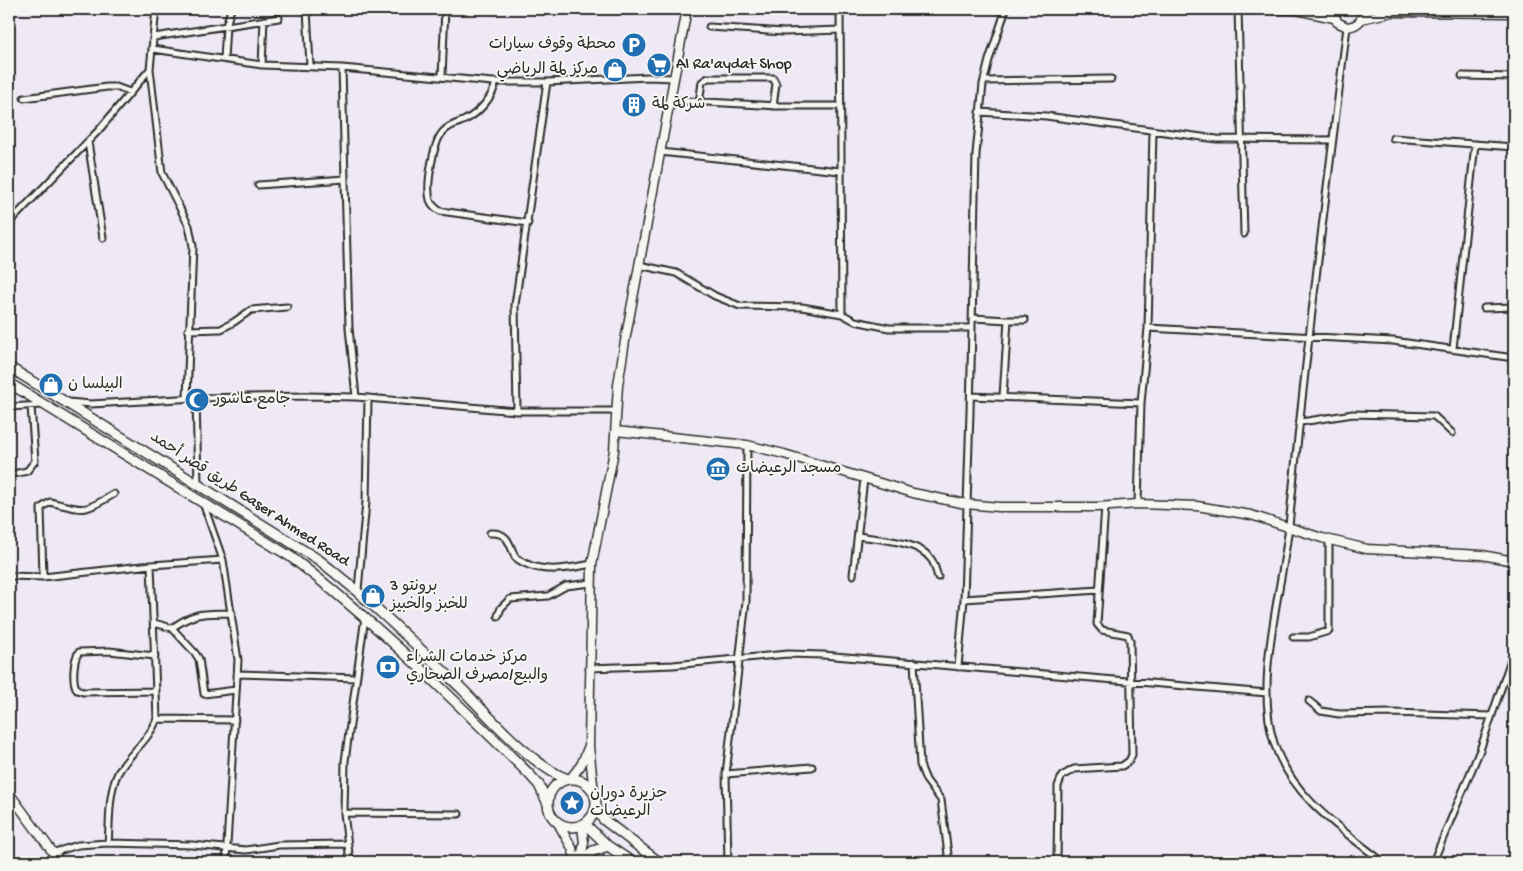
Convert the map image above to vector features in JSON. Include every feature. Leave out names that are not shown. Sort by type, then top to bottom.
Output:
[{"type":"main road","name":"طريق قصر أحمد Gaser Ahmed Road","points":[[9,367],[319,560],[358,590],[510,736],[555,774],[569,779]]},
{"type":"main road","name":"طريق قصر أحمد Gaser Ahmed Road","points":[[9,383],[291,557],[365,616],[529,774],[539,785],[548,804]]},
{"type":"main road","points":[[596,809],[592,818],[583,825],[566,827],[558,823],[551,815],[548,804],[553,788],[569,779],[587,784],[594,793],[596,809],[604,820],[659,862]]},
{"type":"main road","points":[[583,825],[608,846],[632,862]]},
{"type":"main road","points":[[579,862],[593,851],[608,846]]},
{"type":"street","points":[[156,9],[150,69],[162,173],[189,226],[193,246],[188,330],[187,398]]},
{"type":"street","points":[[224,59],[226,26],[231,9]]},
{"type":"street","points":[[307,9],[310,66]]},
{"type":"street","points":[[442,76],[445,9]]},
{"type":"street","points":[[594,793],[589,746],[592,564],[616,431],[625,341],[687,9]]},
{"type":"street","points":[[840,9],[842,314]]},
{"type":"street","points":[[958,667],[964,599],[976,154],[979,112],[988,60],[1006,9]]},
{"type":"street","points":[[1238,9],[1244,234]]},
{"type":"street","points":[[1275,9],[1301,9],[1334,18],[1347,27],[1355,25],[1362,19],[1396,11]]},
{"type":"street","points":[[1333,9],[1334,18]]},
{"type":"street","points":[[1362,19],[1364,9]]},
{"type":"street","points":[[1383,9],[1396,11],[1514,13]]},
{"type":"street","points":[[154,37],[279,18]]},
{"type":"street","points":[[262,64],[264,20]]},
{"type":"street","points":[[709,27],[784,32],[840,30]]},
{"type":"street","points":[[1347,27],[1289,504],[1289,526],[1267,693],[1268,713],[1273,740],[1280,761],[1292,780],[1337,826],[1383,862]]},
{"type":"street","points":[[153,49],[262,64],[342,68],[496,82],[547,82],[648,77],[674,78]]},
{"type":"street","points":[[342,68],[349,328],[356,397]]},
{"type":"street","points":[[9,223],[88,142],[150,69]]},
{"type":"street","points":[[1462,76],[1514,77]]},
{"type":"street","points":[[699,103],[702,82],[708,78],[773,78],[776,84],[773,106]]},
{"type":"street","points":[[984,81],[1110,79]]},
{"type":"street","points":[[496,82],[491,96],[481,107],[468,118],[448,127],[436,144],[429,198],[434,207],[440,211],[528,223]]},
{"type":"street","points":[[517,411],[515,305],[547,82]]},
{"type":"street","points":[[24,98],[116,87],[130,92]]},
{"type":"street","points":[[670,100],[773,106],[840,106]]},
{"type":"street","points":[[979,112],[1046,116],[1153,132],[1241,140],[1333,140]]},
{"type":"street","points":[[1138,504],[1141,403],[1148,328],[1153,132]]},
{"type":"street","points":[[1393,138],[1514,147]]},
{"type":"street","points":[[88,142],[102,238]]},
{"type":"street","points":[[1452,350],[1475,144]]},
{"type":"street","points":[[660,152],[840,171]]},
{"type":"street","points":[[258,185],[345,179]]},
{"type":"street","points":[[639,265],[676,272],[715,296],[740,306],[802,307],[842,314],[855,321],[889,328],[972,328]]},
{"type":"street","points":[[188,330],[221,329],[251,310],[287,307]]},
{"type":"street","points":[[1484,308],[1514,307]]},
{"type":"street","points":[[973,318],[1025,320]]},
{"type":"street","points":[[1003,396],[1008,320]]},
{"type":"street","points":[[1148,328],[1393,342],[1514,358]]},
{"type":"street","points":[[970,396],[1141,403]]},
{"type":"street","points":[[67,402],[90,404],[187,398],[356,397],[517,411],[617,411]]},
{"type":"street","points":[[196,398],[198,484]]},
{"type":"street","points":[[358,590],[366,502],[368,398]]},
{"type":"street","points":[[9,407],[45,405]]},
{"type":"street","points":[[9,475],[27,472],[35,461],[31,406]]},
{"type":"street","points":[[1300,422],[1353,414],[1434,416],[1452,433]]},
{"type":"street","points":[[616,431],[747,445],[784,454],[864,479],[966,504],[999,507],[1138,504],[1215,508],[1289,526],[1329,540],[1367,549],[1482,555],[1514,561]]},
{"type":"street","points":[[728,862],[726,774],[741,657],[747,575],[747,445]]},
{"type":"street","points":[[853,576],[864,479]]},
{"type":"street","points":[[44,577],[42,508],[44,505],[50,502],[72,509],[88,509],[114,494]]},
{"type":"street","points":[[202,502],[223,560],[232,613],[238,674],[225,848],[226,862]]},
{"type":"street","points":[[1057,862],[1060,780],[1065,772],[1074,769],[1115,767],[1128,762],[1132,755],[1130,641],[1128,635],[1102,630],[1097,624],[1105,506]]},
{"type":"street","points":[[490,533],[503,535],[509,539],[515,557],[534,567],[562,569],[592,564]]},
{"type":"street","points":[[858,536],[904,544],[921,551],[931,559],[938,578]]},
{"type":"street","points":[[1293,637],[1309,637],[1329,632],[1329,540]]},
{"type":"street","points":[[9,576],[44,577],[151,565],[223,560]]},
{"type":"street","points":[[108,843],[115,780],[122,767],[147,739],[157,719],[151,565]]},
{"type":"street","points":[[498,616],[500,608],[510,599],[548,596],[566,586],[591,583]]},
{"type":"street","points":[[964,599],[1098,590]]},
{"type":"street","points":[[172,628],[189,616],[196,614],[232,613]]},
{"type":"street","points":[[350,862],[344,813],[345,760],[365,616]]},
{"type":"street","points":[[154,623],[172,628],[199,659],[204,694],[236,690]]},
{"type":"street","points":[[1433,862],[1492,716],[1514,650]]},
{"type":"street","points":[[155,656],[110,651],[79,652],[76,658],[74,685],[83,692],[156,691]]},
{"type":"street","points":[[589,668],[673,665],[741,657],[822,654],[1267,693]]},
{"type":"street","points":[[914,662],[920,766],[926,780],[941,800],[949,862]]},
{"type":"street","points":[[238,674],[356,678]]},
{"type":"street","points":[[1309,701],[1320,711],[1334,713],[1391,712],[1492,716]]},
{"type":"street","points":[[157,719],[235,720]]},
{"type":"street","points":[[569,779],[580,765],[589,746]]},
{"type":"street","points":[[726,774],[812,767]]},
{"type":"street","points":[[10,798],[60,862]]},
{"type":"street","points":[[344,813],[459,814]]},
{"type":"street","points":[[558,823],[579,862]]},
{"type":"street","points":[[579,862],[584,844],[583,825]]},
{"type":"street","points":[[52,852],[78,845],[108,843],[246,850],[278,845],[348,844]]},
{"type":"place","name":"محطة وقوف سيارات","points":[[634,45]]},
{"type":"place","name":"Al Ra'aydat Shop","points":[[659,65]]},
{"type":"place","name":"مركز لمة الرياضي","points":[[615,70]]},
{"type":"place","name":"شركة لمة","points":[[634,105]]},
{"type":"place","name":"البيلسا ن","points":[[51,385]]},
{"type":"place","name":"جامع عاشور","points":[[197,400]]},
{"type":"place","name":"مسجد الرعيضات","points":[[718,469]]},
{"type":"place","name":"برونتو 3 للخبز والخبيز","points":[[373,596]]},
{"type":"place","name":"مركز خدمات الشراء والبيع/مصرف الصحاري","points":[[388,667]]},
{"type":"place","name":"جزيرة دوران الرعيضات","points":[[572,803]]}]
